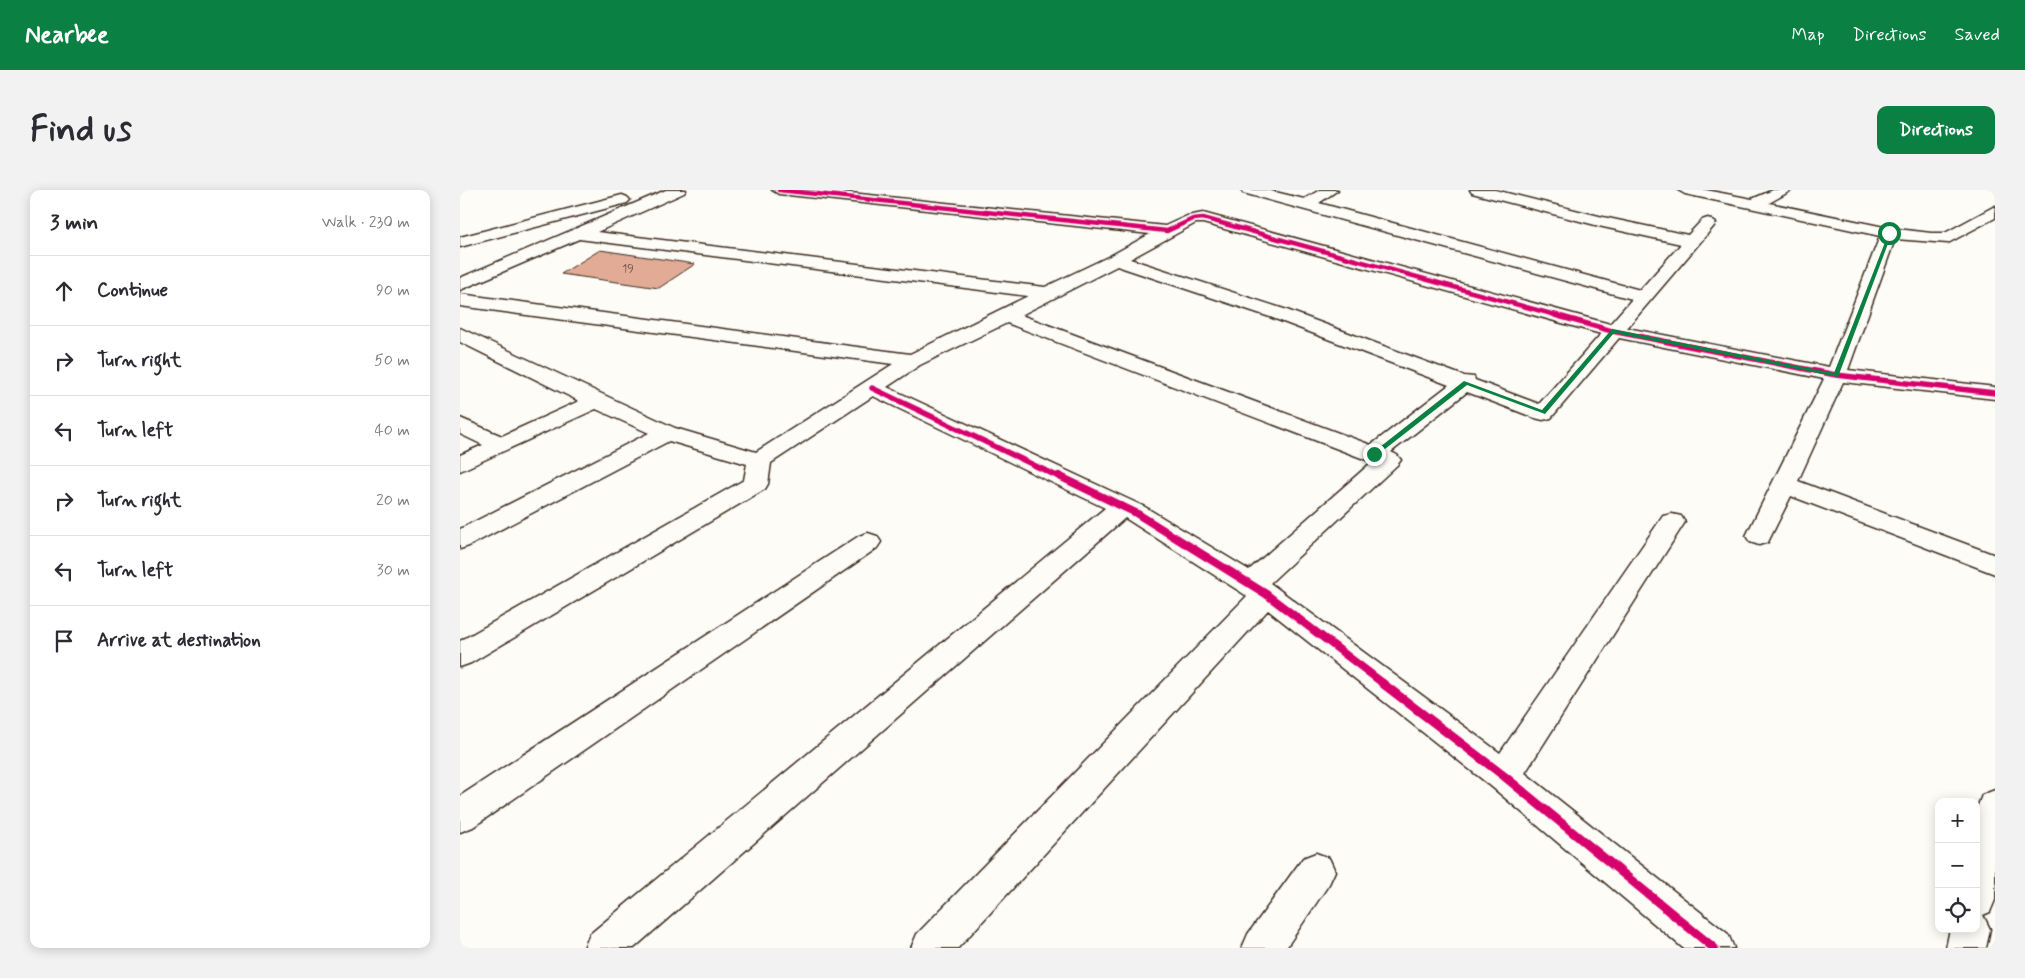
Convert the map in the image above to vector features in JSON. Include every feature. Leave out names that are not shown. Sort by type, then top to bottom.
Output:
[{"type":"street","points":[[460,242],[660,190]]},
{"type":"street","points":[[460,285],[679,190]]},
{"type":"street","points":[[779,190],[1167,231]]},
{"type":"street","points":[[1248,190],[1644,296]]},
{"type":"street","points":[[1306,204],[1331,190]]},
{"type":"street","points":[[1477,190],[1604,222],[1692,241]]},
{"type":"street","points":[[1685,190],[1889,233],[1924,238],[1948,238],[1995,210]]},
{"type":"street","points":[[1752,205],[1785,190]]},
{"type":"street","points":[[460,334],[596,401],[667,433],[759,460],[913,361],[1006,316],[1046,293],[1116,260],[1167,231],[1193,219],[1203,218],[1612,331],[1836,376],[1995,393]]},
{"type":"street","points":[[1116,260],[1277,313],[1466,382],[1543,413],[1612,331],[1708,223]]},
{"type":"street","points":[[1759,536],[1836,376],[1889,233]]},
{"type":"street","points":[[576,234],[1046,293]]},
{"type":"street","points":[[463,303],[913,361]]},
{"type":"street","points":[[931,948],[1259,589],[1389,460],[1006,316]]},
{"type":"street","points":[[1374,454],[1466,382]]},
{"type":"street","points":[[872,388],[1122,507],[1259,589],[1504,776],[1714,948]]},
{"type":"street","points":[[460,464],[596,401]]},
{"type":"street","points":[[460,425],[502,445]]},
{"type":"street","points":[[460,540],[667,433]]},
{"type":"street","points":[[460,655],[756,484],[759,460]]},
{"type":"street","points":[[1784,484],[1995,564]]},
{"type":"street","points":[[604,948],[1122,507]]},
{"type":"street","points":[[1504,776],[1672,522]]},
{"type":"street","points":[[460,816],[868,542]]},
{"type":"street","points":[[1978,888],[1995,806]]},
{"type":"street","points":[[1262,948],[1316,871]]},
{"type":"street","points":[[1966,948],[1969,933]]},
{"type":"building","points":[[600,250],[695,264],[659,288],[561,274]]},
{"type":"cycle path","points":[[779,190],[1167,231],[1193,219],[1203,218],[1612,331],[1836,375],[1995,393]]},
{"type":"cycle path","points":[[872,388],[1136,513],[1266,594],[1504,776],[1714,948]]},
{"type":"route","points":[[1374,454],[1466,382],[1543,413],[1612,331],[1836,376],[1889,233]]}]
